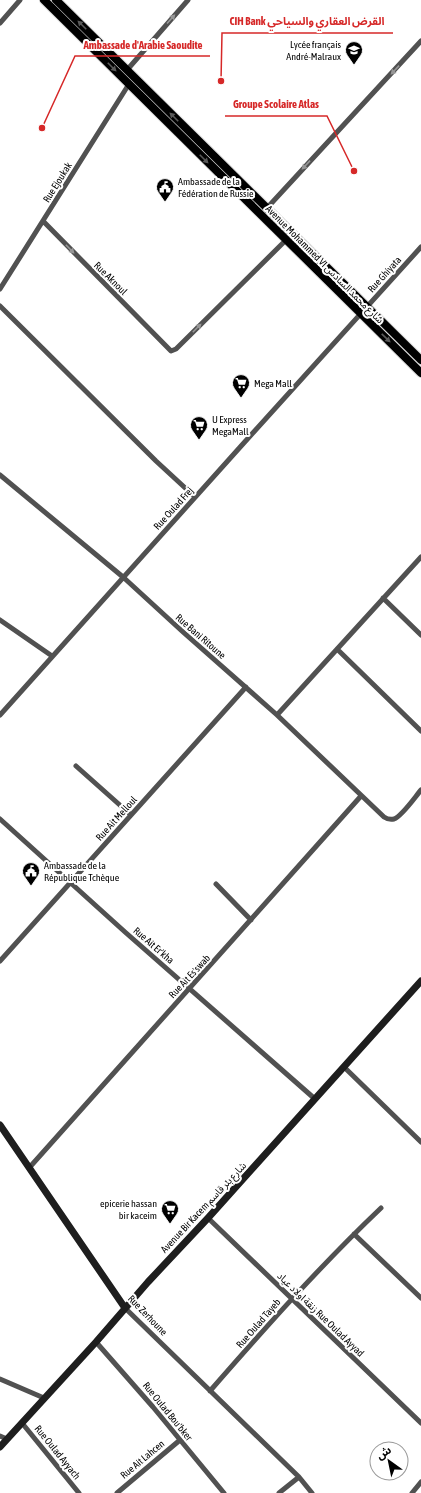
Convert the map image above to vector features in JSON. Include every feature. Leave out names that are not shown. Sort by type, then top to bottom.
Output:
[{"type":"main road","name":"Avenue Mohammed VI شارع محمد السادس","points":[[44,0],[286,240],[421,360]]},
{"type":"main road","name":"Avenue Mohammed VI شارع محمد السادس","points":[[56,0],[267,208],[364,310],[421,373]]},
{"type":"street","points":[[0,23],[20,0]]},
{"type":"street","points":[[127,70],[188,0]]},
{"type":"street","points":[[267,208],[421,41]]},
{"type":"street","name":"Rue Ejoukak","points":[[0,289],[129,84]]},
{"type":"street","name":"Rue Aknoul","points":[[43,221],[172,351],[175,350],[286,240]]},
{"type":"street","name":"Rue Ghiyata","points":[[364,310],[421,247]]},
{"type":"street","points":[[0,306],[156,461],[195,497]]},
{"type":"street","name":"Rue Oulad Frej","points":[[0,715],[364,310]]},
{"type":"street","name":"Rue Bani Ritoune","points":[[0,476],[123,577],[277,715],[384,817],[394,819],[399,816],[421,790]]},
{"type":"street","points":[[277,715],[421,556]]},
{"type":"street","points":[[383,598],[421,635]]},
{"type":"street","points":[[0,620],[52,656]]},
{"type":"street","points":[[337,649],[421,731]]},
{"type":"street","name":"Rue Ait Melloul","points":[[0,961],[246,687]]},
{"type":"street","points":[[76,766],[131,815]]},
{"type":"street","name":"Rue Ait Es'swab","points":[[29,1168],[361,796]]},
{"type":"street","name":"Rue Ait Er'kha","points":[[0,820],[315,1099]]},
{"type":"street","points":[[216,884],[251,920]]},
{"type":"street","name":"Avenue Bir Kacem شارع بئر قاسم","points":[[0,1447],[421,981]]},
{"type":"street","points":[[344,1067],[421,1142]]},
{"type":"street","name":"Rue Zerhoune","points":[[0,1125],[125,1308],[299,1477],[312,1493]]},
{"type":"street","name":"Rue Oulad Tayeb","points":[[210,1391],[291,1298],[381,1208]]},
{"type":"street","name":"زنقة اولاد عياد Rue Oulad Ayyad","points":[[208,1218],[421,1423]]},
{"type":"street","points":[[354,1234],[421,1298]]},
{"type":"street","name":"Rue Oulad Bou'bker","points":[[96,1342],[224,1493]]},
{"type":"street","points":[[0,1379],[44,1398]]},
{"type":"street","name":"Rue Oulad Ayyach","points":[[22,1423],[79,1493]]},
{"type":"street","points":[[0,1436],[7,1439]]},
{"type":"street","name":"Rue Ait Lahcen","points":[[117,1493],[180,1440]]},
{"type":"street","points":[[279,1493],[299,1477]]},
{"type":"street","points":[[412,1493],[421,1482]]},
{"type":"place","name":"Lycée français André-Malraux","points":[[354,65]]},
{"type":"place","name":"CIH Bank القرض العقاري والسياحي","points":[[221,81]]},
{"type":"place","name":"Ambassade d'Arabie Saoudite","points":[[42,128]]},
{"type":"place","name":"Groupe Scolaire Atlas","points":[[354,171]]},
{"type":"place","name":"Ambassade de la Fédération de Russie","points":[[165,202]]},
{"type":"place","name":"Mega Mall","points":[[241,398]]},
{"type":"place","name":"U Express MegaMall","points":[[199,440]]},
{"type":"place","name":"Ambassade de la République Tchèque","points":[[31,886]]},
{"type":"place","name":"epicerie hassan bir kaceim","points":[[170,1224]]}]
